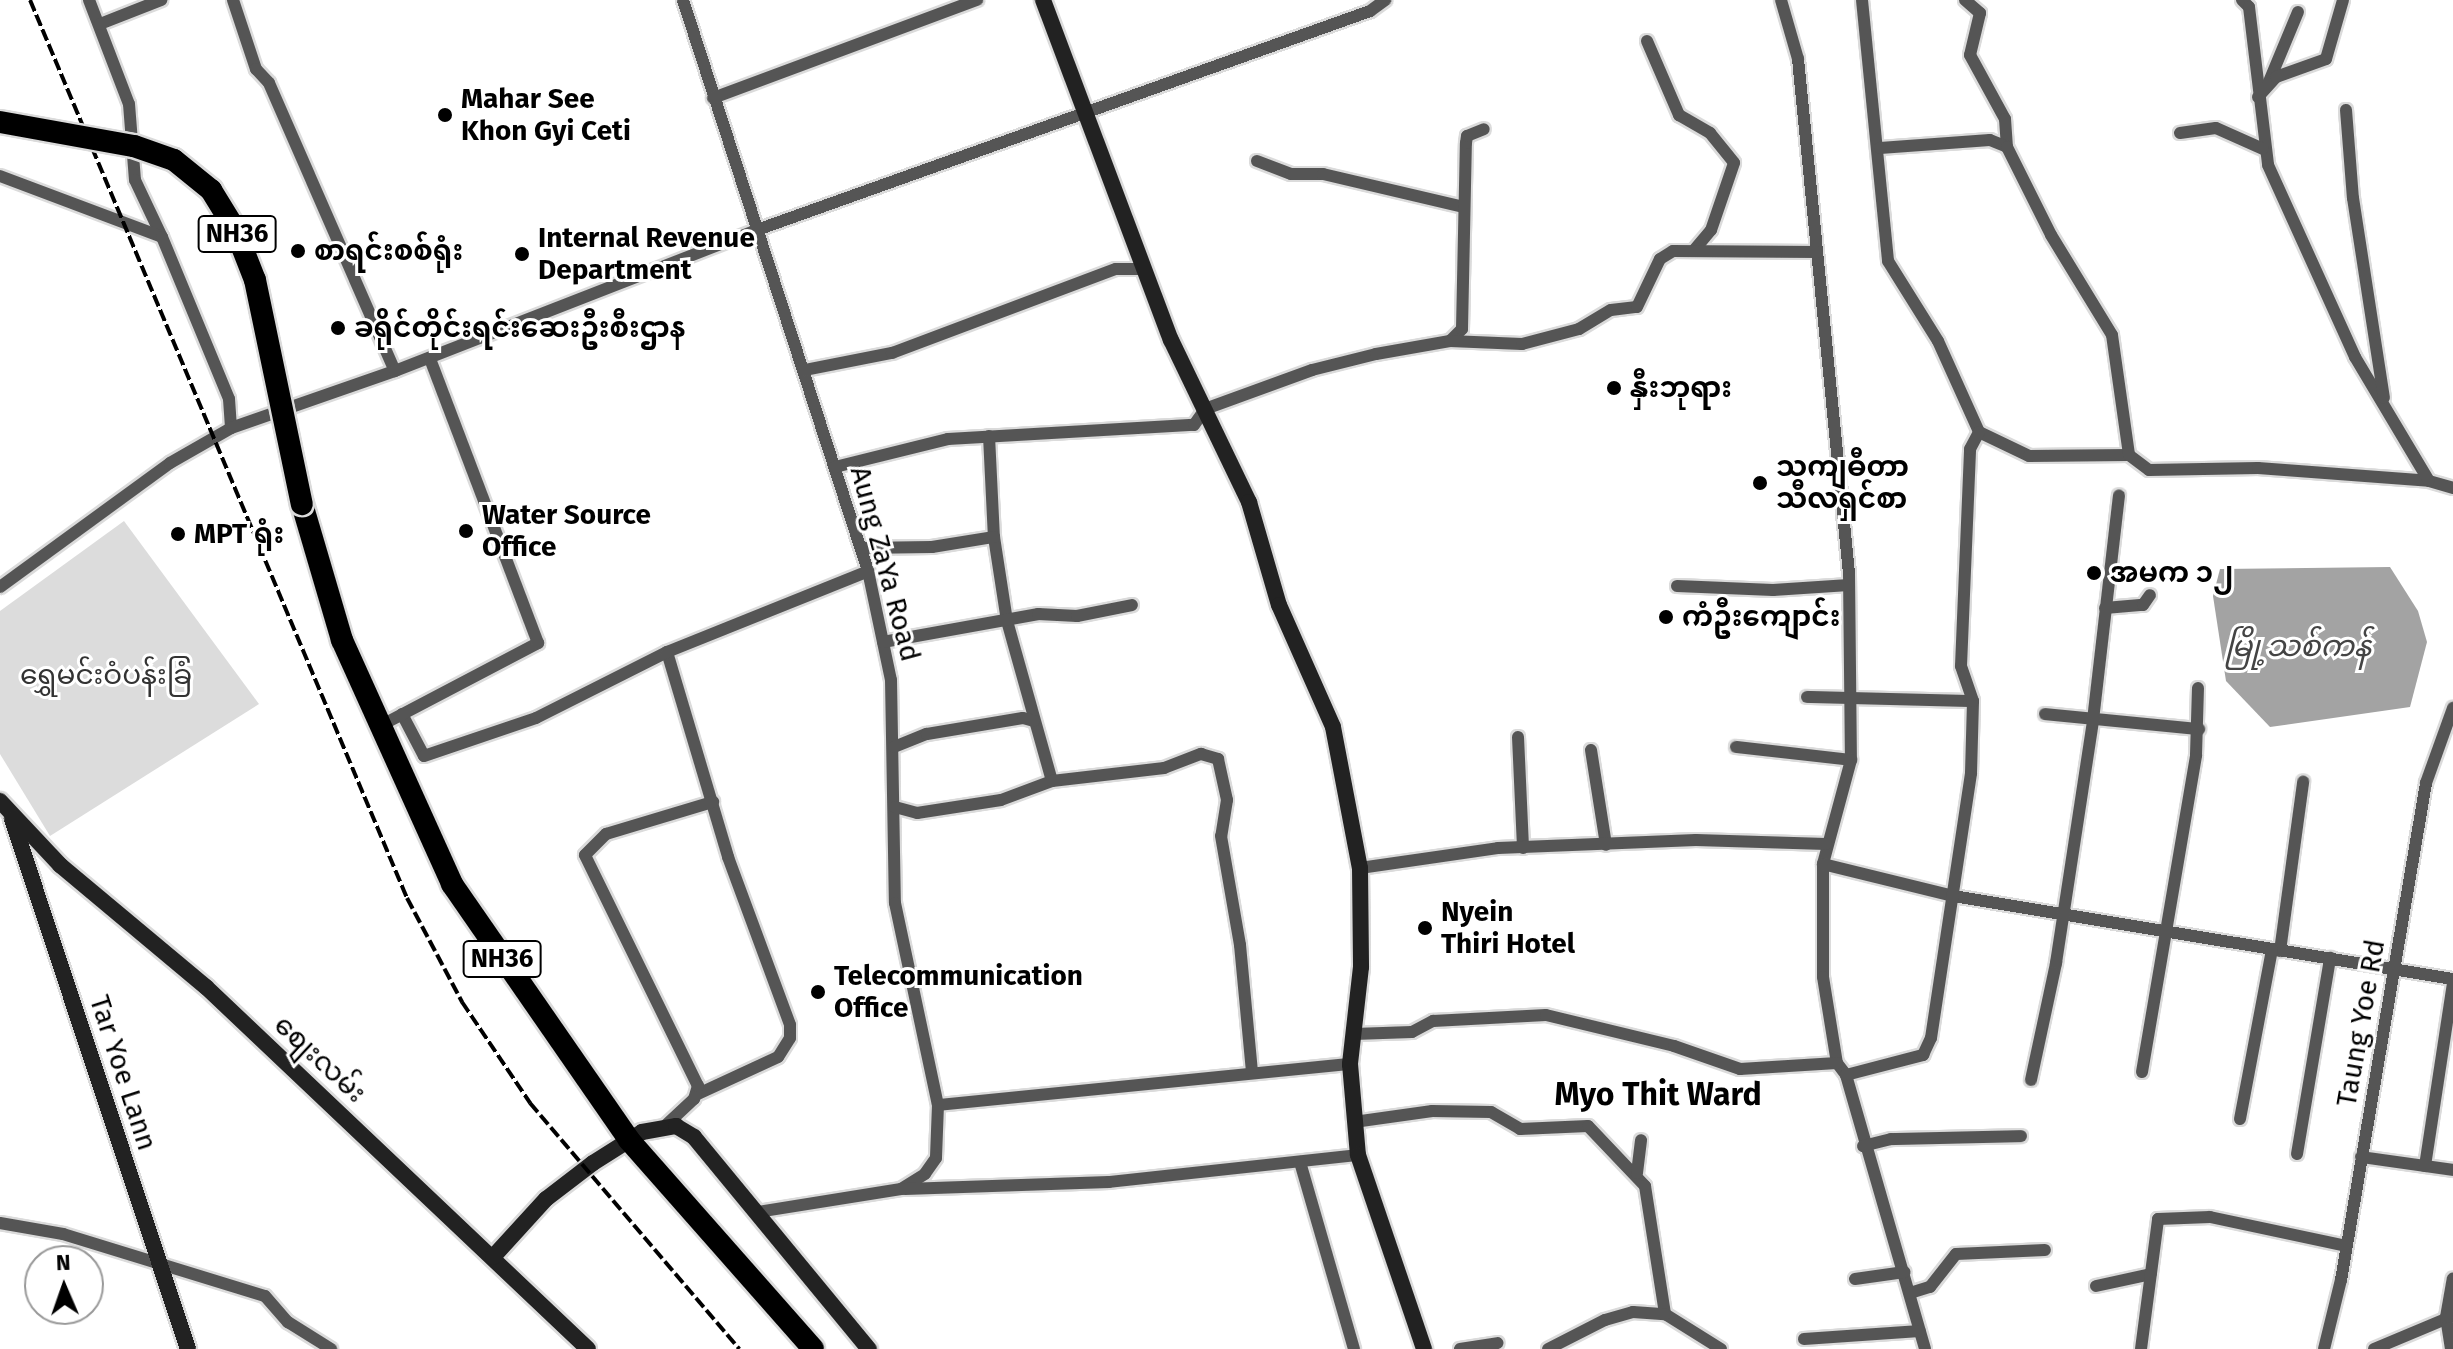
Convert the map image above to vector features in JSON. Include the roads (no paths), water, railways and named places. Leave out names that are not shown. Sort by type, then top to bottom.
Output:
[{"type":"highway","name":"NH36","points":[[0,122],[134,146],[174,160],[211,190],[235,229],[255,280],[302,504],[342,640],[378,727],[452,884],[629,1140],[813,1349]]},
{"type":"street","points":[[89,0],[129,104],[135,180],[229,399],[231,428]]},
{"type":"street","points":[[100,24],[161,0]]},
{"type":"street","points":[[233,0],[256,69],[269,83],[395,371]]},
{"type":"street","name":"Aung ZaYa Road","points":[[683,0],[754,231],[805,370],[868,571],[891,680],[895,903],[938,1105],[936,1158],[925,1174],[901,1189],[757,1212]]},
{"type":"street","points":[[713,98],[977,0]]},
{"type":"street","points":[[1043,0],[1082,113],[1143,269],[1249,502],[1279,605],[1333,727],[1360,868],[1361,967],[1350,1064],[1358,1155],[1424,1349]]},
{"type":"street","points":[[0,587],[170,463],[231,428],[430,358],[754,231],[1370,11],[1385,0]]},
{"type":"street","points":[[1781,0],[1798,59],[1849,585],[1854,699],[1851,760],[1823,864],[1823,977],[1837,1063],[1846,1075],[1863,1146],[1905,1272],[1925,1349]]},
{"type":"street","points":[[1862,0],[1880,148],[1878,201],[1888,261],[1938,341],[1979,432],[2029,456],[2129,455],[2149,470],[2216,466],[2429,481],[2453,488]]},
{"type":"street","points":[[1965,0],[1980,13],[1970,55],[2005,119],[2007,147],[2051,235],[2112,335],[2129,455]]},
{"type":"street","points":[[2242,0],[2249,7],[2262,92],[2263,149],[2322,289],[2387,413],[2429,481]]},
{"type":"street","points":[[2262,92],[2297,66],[2319,65],[2326,59],[2343,0]]},
{"type":"street","points":[[2262,92],[2298,12]]},
{"type":"street","points":[[1647,41],[1679,115],[1710,133],[1734,163],[1711,230],[1694,249]]},
{"type":"street","points":[[2346,110],[2353,198],[2387,413]]},
{"type":"street","points":[[2180,133],[2216,128],[2263,149]]},
{"type":"street","points":[[1450,341],[1462,329],[1467,136],[1484,129]]},
{"type":"street","points":[[1880,148],[1990,140],[2007,147]]},
{"type":"street","points":[[1257,161],[1291,174],[1323,174],[1464,207]]},
{"type":"street","points":[[0,176],[162,237]]},
{"type":"street","points":[[835,467],[948,439],[1194,425],[1205,409],[1312,370],[1450,341],[1522,344],[1579,329],[1611,310],[1637,307],[1665,253],[1694,249],[1817,252]]},
{"type":"street","points":[[805,370],[892,353],[1116,269],[1143,269]]},
{"type":"street","points":[[378,727],[538,643],[430,358]]},
{"type":"street","points":[[1846,1075],[1923,1055],[1970,787],[1973,701],[1961,666],[1970,449],[1979,432]]},
{"type":"street","points":[[989,436],[994,537],[1007,621],[1052,781]]},
{"type":"street","points":[[2031,1080],[2063,914],[2093,720],[2119,495]]},
{"type":"street","points":[[861,548],[932,547],[994,537]]},
{"type":"street","points":[[402,714],[424,756],[536,718],[667,652],[868,571]]},
{"type":"street","points":[[1677,586],[1773,590],[1849,585]]},
{"type":"street","points":[[2105,608],[2143,605],[2150,595]]},
{"type":"street","points":[[883,642],[1007,621],[1132,605]]},
{"type":"street","points":[[493,1257],[546,1199],[629,1140],[665,1126],[698,1094],[768,1065],[790,1038],[667,652]]},
{"type":"street","points":[[2142,1072],[2169,932],[2199,729],[2198,688]]},
{"type":"street","points":[[1807,697],[1973,701]]},
{"type":"street","name":"Taung Yoe Rd","points":[[2324,1349],[2346,1246],[2426,783],[2453,708]]},
{"type":"street","points":[[2045,714],[2199,729]]},
{"type":"street","points":[[894,747],[927,734],[1023,718],[1034,721]]},
{"type":"street","points":[[1518,737],[1523,848]]},
{"type":"street","points":[[1736,747],[1851,760]]},
{"type":"street","points":[[1591,750],[1606,845]]},
{"type":"street","points":[[895,807],[917,813],[1001,800],[1052,781],[1164,768],[1201,754],[1218,759],[1227,800],[1221,836],[1240,945],[1252,1071]]},
{"type":"street","points":[[2240,1119],[2276,950],[2303,782]]},
{"type":"street","points":[[698,1094],[585,855],[606,834],[713,802]]},
{"type":"street","name":"စျေးလမ်း","points":[[5,807],[60,865],[206,987],[588,1349]]},
{"type":"street","name":"Tar Yoe Lann","points":[[5,807],[188,1349]]},
{"type":"street","points":[[1360,868],[1523,848],[1696,840],[1826,844]]},
{"type":"street","points":[[1823,864],[1953,896],[2453,981],[2425,1166]]},
{"type":"street","points":[[2297,1154],[2330,958]]},
{"type":"street","points":[[1354,1034],[1412,1032],[1433,1021],[1546,1015],[1674,1046],[1740,1069],[1837,1063]]},
{"type":"street","points":[[938,1105],[1252,1071],[1350,1064]]},
{"type":"street","points":[[1354,1122],[1432,1111],[1491,1112],[1520,1129],[1588,1126],[1637,1173],[1646,1190],[1665,1314]]},
{"type":"street","points":[[665,1126],[694,1137],[869,1349]]},
{"type":"street","points":[[1863,1146],[1891,1139],[2021,1136]]},
{"type":"street","points":[[1637,1173],[1641,1140]]},
{"type":"street","points":[[901,1189],[1109,1182],[1358,1155]]},
{"type":"street","points":[[2361,1157],[2453,1170]]},
{"type":"street","points":[[1300,1162],[1354,1349]]},
{"type":"street","points":[[2141,1349],[2158,1219],[2210,1217],[2346,1246]]},
{"type":"street","points":[[0,1223],[63,1234],[159,1266],[265,1296],[288,1322],[331,1349]]},
{"type":"street","points":[[1910,1293],[1930,1287],[1956,1254],[2045,1250]]},
{"type":"street","points":[[1855,1279],[1905,1272]]},
{"type":"street","points":[[2096,1286],[2151,1274]]},
{"type":"street","points":[[2451,1349],[2449,1316],[2453,1279]]},
{"type":"street","points":[[1548,1349],[1605,1320],[1633,1312],[1665,1314],[1721,1349]]},
{"type":"street","points":[[2374,1349],[2449,1316]]},
{"type":"street","points":[[1804,1339],[1920,1331]]},
{"type":"street","points":[[1460,1349],[1498,1343]]},
{"type":"water","name":"မြို့သစ်ကန်","points":[[2390,567],[2418,611],[2427,642],[2410,707],[2270,727],[2226,681],[2213,596],[2220,569]]},
{"type":"railway","points":[[30,0],[407,898],[462,1002],[530,1103],[739,1349]]},
{"type":"place","name":"Mahar See Khon Gyi Ceti","points":[[445,115]]},
{"type":"place","name":"စာရင်းစစ်ရုံး","points":[[298,251]]},
{"type":"place","name":"Internal Revenue Department","points":[[522,254]]},
{"type":"place","name":"ခရိုင်တိုင်းရင်းဆေးဦးစီးဌာန","points":[[338,328]]},
{"type":"place","name":"နှီးဘုရား","points":[[1614,388]]},
{"type":"place","name":"သကျဓီတာ သီလရှင်စာ","points":[[1760,483]]},
{"type":"place","name":"Water Source Office","points":[[466,531]]},
{"type":"place","name":"MPT ရုံး","points":[[178,534]]},
{"type":"place","name":"အမက ၁၂","points":[[2094,573]]},
{"type":"place","name":"ကံဦးကျောင်း","points":[[1666,617]]},
{"type":"place","name":"Nyein Thiri Hotel","points":[[1425,928]]},
{"type":"place","name":"Telecommunication Office","points":[[818,992]]},
{"type":"district","name":"Myo Thit Ward","points":[[1658,1094]]},
{"type":"park label","name":"ရွှေမင်းဝံပန်းခြံ","points":[[106,675]]}]
